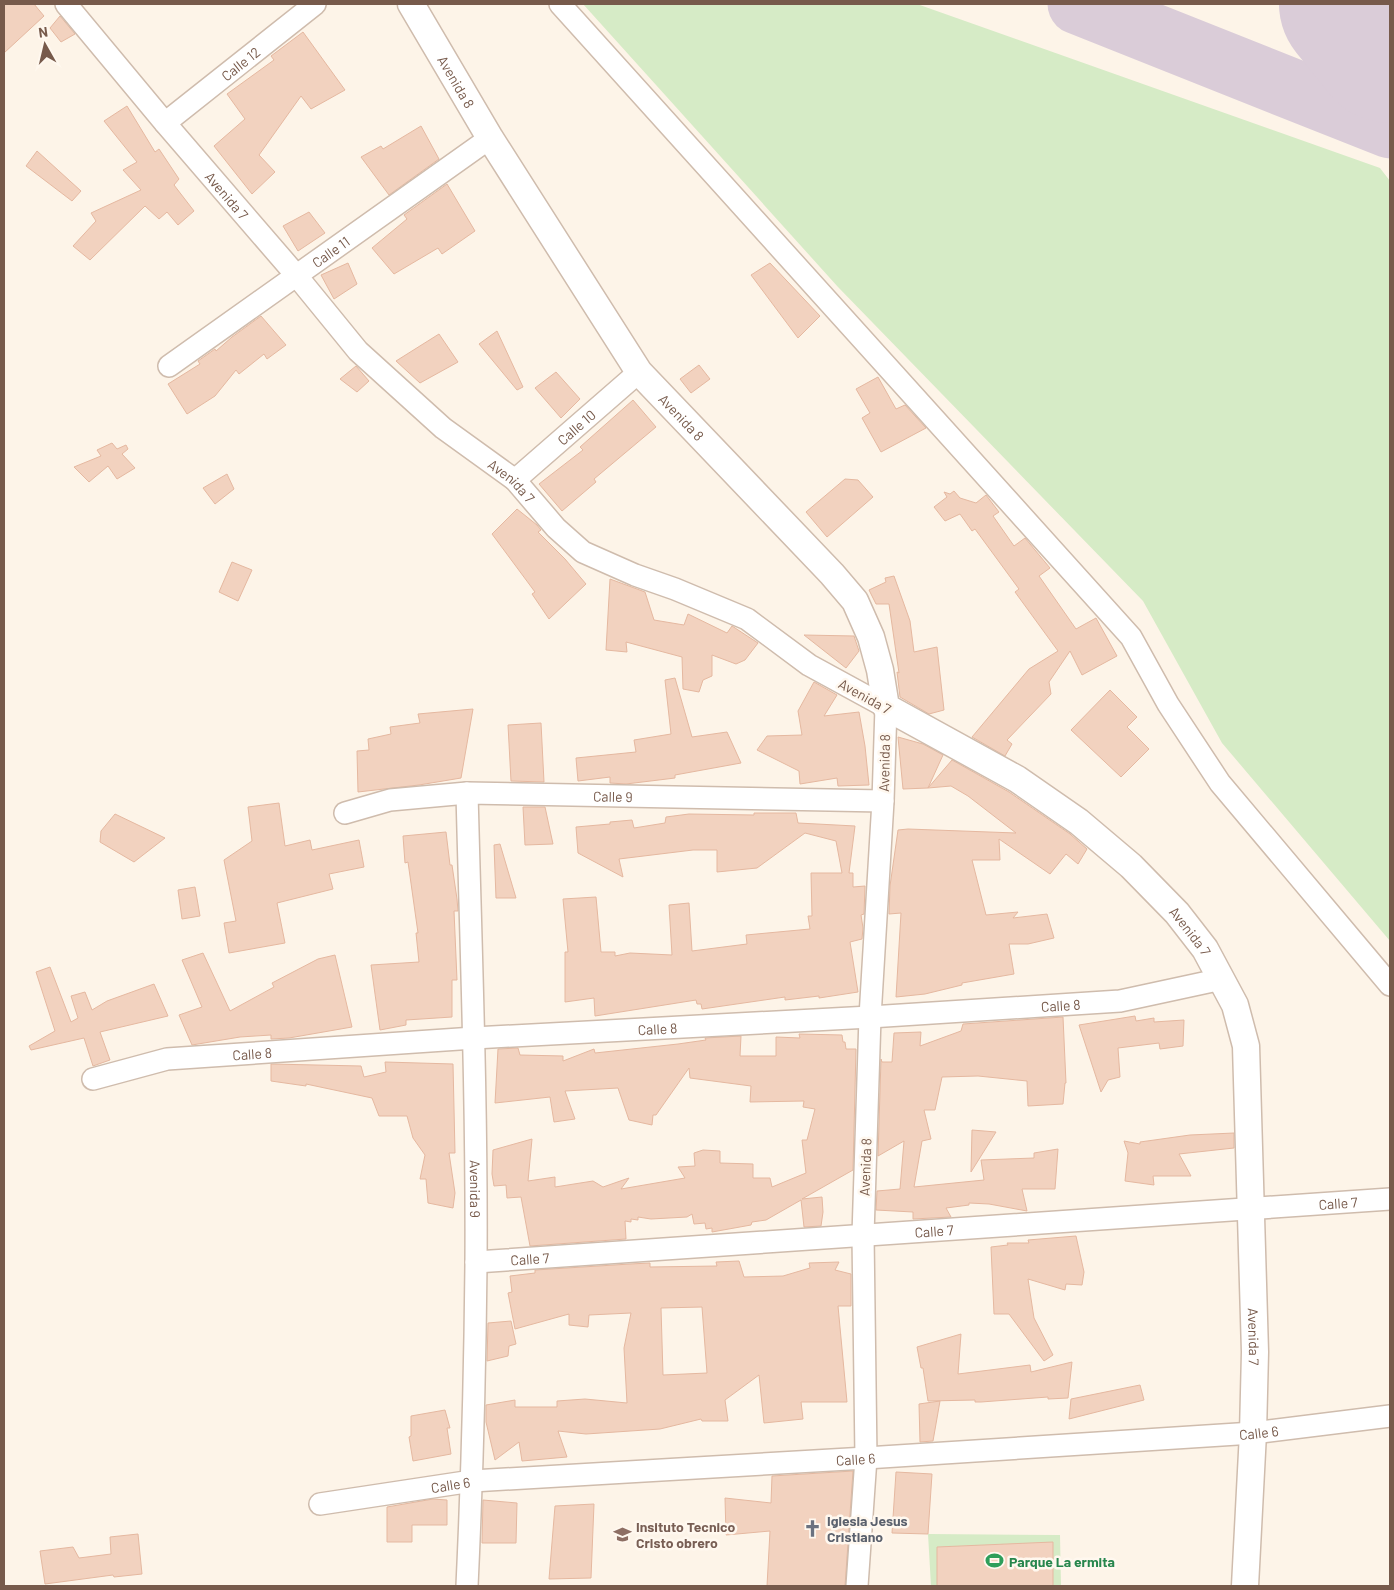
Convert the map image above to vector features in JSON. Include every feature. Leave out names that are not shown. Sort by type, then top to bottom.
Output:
[{"type":"street","name":"Avenida 7","points":[[66,4],[358,351],[444,428],[515,480],[556,528],[583,552],[635,575],[747,619],[809,665],[1017,779],[1079,822],[1131,866],[1177,913],[1205,949],[1235,1005],[1246,1046],[1255,1352],[1245,1586]]},
{"type":"street","name":"Calle 12","points":[[165,122],[315,4]]},
{"type":"street","name":"Avenida 8","points":[[411,4],[490,138],[639,372],[832,574],[855,601],[871,636],[880,670],[886,707],[883,801],[870,1017],[863,1236],[866,1458],[857,1586]]},
{"type":"street","points":[[560,4],[1131,637],[1168,704],[1220,783],[1390,985]]},
{"type":"street","name":"Calle 11","points":[[169,366],[490,138]]},
{"type":"street","name":"Calle 10","points":[[515,480],[639,372]]},
{"type":"street","name":"Calle 9","points":[[345,813],[390,800],[467,793],[883,801]]},
{"type":"street","name":"Avenida 9","points":[[467,793],[474,1038],[476,1262],[472,1481],[467,1586]]},
{"type":"street","name":"Calle 8","points":[[93,1079],[167,1058],[474,1038],[870,1017],[1120,1001],[1222,979]]},
{"type":"street","name":"Calle 7","points":[[476,1262],[1390,1200]]},
{"type":"street","name":"Calle 6","points":[[320,1504],[472,1481],[1253,1433],[1390,1416]]},
{"type":"green space","points":[[583,4],[917,4],[1380,168],[1390,181],[1390,941],[1222,743],[1143,601],[838,287]]},
{"type":"green space","name":"Parque La ermita","points":[[928,1534],[1060,1535],[1061,1586],[931,1586]]},
{"type":"building","points":[[4,4],[34,4],[44,16],[4,53]]},
{"type":"building","points":[[60,16],[75,34],[61,42],[50,28]]},
{"type":"building","points":[[303,32],[345,90],[311,109],[301,96],[259,155],[275,172],[252,194],[214,146],[245,119],[227,94],[274,60],[271,56]]},
{"type":"building","points":[[127,106],[155,152],[159,149],[179,179],[174,185],[194,211],[178,225],[167,212],[159,219],[145,206],[90,260],[73,246],[96,221],[91,213],[141,190],[123,170],[137,162],[104,121]]},
{"type":"building","points":[[421,126],[439,159],[389,195],[361,157],[381,146],[383,149]]},
{"type":"building","points":[[37,151],[81,191],[72,201],[26,166]]},
{"type":"building","points":[[447,184],[475,231],[442,254],[438,248],[394,274],[372,248],[407,219],[404,215]]},
{"type":"building","points":[[309,212],[325,233],[298,251],[283,226]]},
{"type":"building","points":[[348,263],[357,284],[334,299],[321,275]]},
{"type":"building","points":[[770,263],[820,316],[798,338],[751,275]]},
{"type":"building","points":[[261,316],[286,345],[267,359],[264,354],[239,374],[236,370],[215,396],[187,414],[168,384],[200,364],[198,361],[215,349],[216,351]]},
{"type":"building","points":[[497,331],[523,387],[517,390],[479,344]]},
{"type":"building","points":[[439,334],[458,362],[420,383],[396,361]]},
{"type":"building","points":[[699,365],[710,379],[691,393],[680,379]]},
{"type":"building","points":[[356,366],[369,381],[357,392],[340,379]]},
{"type":"building","points":[[556,372],[580,399],[561,418],[535,388]]},
{"type":"building","points":[[878,377],[896,409],[905,405],[926,428],[881,452],[862,418],[870,413],[856,389]]},
{"type":"building","points":[[633,400],[656,427],[594,479],[596,482],[562,511],[539,484],[583,450],[580,447]]},
{"type":"building","points":[[112,443],[117,449],[126,445],[128,449],[122,454],[135,468],[117,479],[108,466],[89,482],[74,467],[101,456],[97,450]]},
{"type":"building","points":[[227,474],[234,489],[215,504],[203,488]]},
{"type":"building","points":[[845,479],[858,480],[873,497],[827,537],[806,512]]},
{"type":"building","points":[[954,491],[960,498],[976,503],[986,495],[999,512],[993,516],[1014,546],[1025,538],[1050,568],[1039,576],[1076,629],[1096,618],[1117,656],[1082,675],[1070,651],[1049,682],[1051,694],[1007,740],[1012,744],[1005,756],[972,737],[1029,669],[1058,651],[1015,592],[1019,589],[975,529],[972,531],[960,514],[945,521],[934,507],[947,497],[944,492],[950,494]]},
{"type":"building","points":[[517,509],[537,525],[541,530],[538,532],[565,559],[586,584],[549,619],[532,594],[535,592],[492,534]]},
{"type":"building","points":[[232,562],[252,570],[238,601],[219,592]]},
{"type":"building","points":[[894,576],[910,621],[914,652],[937,647],[944,710],[929,714],[900,697],[897,672],[899,673],[889,604],[876,604],[869,590],[886,582],[885,578]]},
{"type":"building","points":[[610,579],[645,592],[654,620],[684,625],[688,614],[727,633],[732,626],[758,643],[745,660],[736,664],[712,655],[712,676],[703,680],[699,692],[683,689],[682,657],[626,642],[627,652],[606,650]]},
{"type":"building","points":[[804,635],[854,636],[859,651],[846,668]]},
{"type":"building","points":[[675,678],[692,737],[727,732],[741,763],[675,775],[675,778],[626,784],[610,783],[610,777],[578,781],[576,758],[636,752],[634,740],[671,734],[665,680]]},
{"type":"building","points":[[814,682],[837,695],[824,716],[859,712],[869,785],[838,786],[837,778],[800,784],[799,771],[757,750],[767,736],[802,735],[798,711]]},
{"type":"building","points":[[1110,690],[1137,717],[1127,727],[1149,749],[1121,777],[1071,730]]},
{"type":"building","points":[[473,709],[461,778],[358,792],[357,751],[369,750],[368,739],[391,734],[390,727],[420,723],[418,714]]},
{"type":"building","points":[[541,723],[544,782],[511,781],[508,725]]},
{"type":"building","points":[[898,737],[923,744],[943,755],[928,788],[903,789]]},
{"type":"building","points":[[952,760],[1009,792],[1070,834],[1087,849],[1078,864],[1066,854],[1050,874],[999,839],[1000,860],[972,860],[986,915],[1018,912],[1013,918],[1047,914],[1054,938],[1028,944],[1009,944],[1014,974],[962,983],[962,985],[925,994],[896,997],[901,913],[889,914],[890,886],[898,830],[1016,833],[968,796],[951,786],[928,788]]},
{"type":"building","points":[[279,803],[285,846],[310,840],[312,850],[359,840],[364,867],[329,874],[333,889],[277,903],[285,943],[229,953],[224,923],[236,921],[224,860],[252,841],[248,807]]},
{"type":"building","points":[[523,807],[545,807],[553,844],[525,845]]},
{"type":"building","points":[[754,813],[796,813],[798,823],[855,826],[849,873],[853,873],[853,887],[865,886],[864,914],[861,915],[862,939],[850,942],[858,992],[819,998],[819,996],[785,1000],[785,997],[702,1009],[701,1004],[697,1004],[696,1000],[595,1016],[594,998],[565,1002],[565,952],[568,952],[563,899],[596,897],[601,952],[615,952],[615,956],[630,953],[672,955],[669,905],[689,903],[692,951],[747,944],[746,935],[810,929],[808,916],[812,916],[811,873],[842,873],[836,841],[805,833],[757,868],[717,872],[717,850],[693,850],[619,859],[623,877],[578,853],[576,827],[632,820],[634,828],[665,823],[666,817],[689,814],[754,815]]},
{"type":"building","points":[[115,814],[165,838],[134,862],[100,842],[101,831]]},
{"type":"building","points":[[446,832],[458,911],[454,911],[457,980],[452,980],[452,1017],[406,1020],[406,1025],[380,1030],[371,965],[419,962],[416,933],[418,933],[408,862],[405,863],[403,836]]},
{"type":"building","points":[[500,844],[516,898],[496,898],[494,845]]},
{"type":"building","points":[[195,887],[200,916],[182,919],[178,890]]},
{"type":"building","points":[[203,953],[230,1011],[274,987],[272,983],[318,959],[335,955],[352,1027],[289,1038],[271,1039],[271,1035],[240,1037],[192,1045],[179,1015],[202,1007],[182,960]]},
{"type":"building","points":[[50,967],[71,1022],[78,1018],[71,996],[85,992],[92,1010],[107,1001],[154,984],[168,1016],[100,1032],[110,1060],[93,1066],[84,1038],[31,1050],[29,1046],[55,1031],[36,972]]},
{"type":"building","points":[[1135,1016],[1136,1021],[1154,1018],[1154,1022],[1184,1020],[1183,1046],[1160,1049],[1159,1043],[1118,1048],[1120,1077],[1108,1080],[1101,1092],[1079,1025]]},
{"type":"building","points":[[1063,1017],[1066,1083],[1063,1104],[1028,1106],[1027,1081],[978,1076],[942,1077],[935,1110],[924,1110],[931,1139],[922,1141],[914,1187],[984,1180],[981,1160],[1034,1158],[1034,1153],[1058,1149],[1055,1189],[1022,1189],[1027,1211],[989,1204],[969,1203],[969,1205],[946,1208],[951,1217],[913,1219],[913,1212],[876,1210],[877,1191],[900,1189],[904,1141],[878,1156],[881,1059],[882,1062],[892,1062],[894,1033],[921,1032],[920,1046],[961,1031],[963,1024]]},
{"type":"building","points":[[799,1034],[842,1035],[846,1049],[856,1049],[853,1170],[802,1199],[822,1197],[823,1212],[821,1226],[804,1227],[801,1200],[766,1220],[752,1222],[751,1225],[712,1232],[712,1228],[706,1229],[705,1223],[694,1224],[692,1214],[687,1217],[651,1219],[638,1217],[638,1220],[631,1219],[631,1222],[625,1221],[626,1239],[530,1246],[521,1197],[507,1198],[506,1185],[494,1186],[492,1174],[493,1150],[532,1139],[528,1181],[555,1177],[555,1187],[593,1181],[603,1187],[629,1178],[621,1189],[685,1178],[678,1167],[695,1166],[694,1153],[703,1150],[720,1151],[720,1163],[753,1164],[753,1178],[770,1178],[772,1187],[806,1173],[802,1140],[807,1140],[815,1109],[803,1107],[804,1101],[750,1102],[751,1086],[690,1078],[689,1068],[656,1115],[653,1115],[652,1125],[629,1120],[618,1088],[565,1091],[575,1119],[554,1122],[550,1097],[495,1103],[498,1049],[518,1048],[520,1055],[563,1056],[563,1061],[594,1049],[595,1053],[678,1044],[706,1040],[705,1038],[741,1036],[740,1056],[776,1056],[776,1037],[800,1038]]},
{"type":"building","points":[[385,1062],[453,1064],[455,1153],[449,1153],[455,1193],[453,1208],[428,1203],[426,1179],[420,1179],[425,1155],[413,1138],[407,1116],[379,1116],[372,1098],[306,1084],[306,1086],[271,1081],[271,1064],[361,1066],[364,1077],[386,1072]]},
{"type":"building","points":[[972,1130],[996,1132],[971,1172]]},
{"type":"building","points":[[1234,1133],[1234,1148],[1179,1154],[1191,1176],[1153,1176],[1154,1185],[1125,1181],[1128,1153],[1124,1141],[1140,1144],[1140,1142],[1190,1135]]},
{"type":"building","points":[[1076,1236],[1084,1272],[1082,1285],[1066,1284],[1065,1290],[1028,1279],[1034,1318],[1053,1355],[1044,1361],[1009,1314],[994,1314],[991,1247],[1008,1245],[1007,1243],[1029,1243],[1028,1240]]},
{"type":"building","points":[[739,1261],[744,1277],[783,1276],[810,1268],[809,1263],[839,1262],[835,1270],[851,1274],[851,1306],[838,1306],[847,1402],[801,1402],[803,1419],[764,1423],[759,1375],[725,1400],[728,1421],[702,1421],[701,1419],[660,1429],[586,1434],[558,1431],[567,1457],[522,1461],[519,1442],[495,1460],[486,1422],[486,1405],[515,1400],[515,1407],[557,1407],[557,1401],[585,1399],[627,1403],[624,1348],[631,1313],[589,1315],[588,1327],[569,1325],[569,1314],[515,1329],[508,1293],[512,1292],[510,1276],[535,1273],[535,1270],[650,1263],[650,1267],[717,1266],[716,1262]],"holes":[[[702,1307],[707,1373],[663,1375],[661,1308]]]},
{"type":"building","points":[[511,1321],[516,1344],[509,1346],[508,1356],[487,1361],[488,1323]]},
{"type":"building","points":[[961,1334],[958,1374],[1030,1365],[1031,1372],[1072,1362],[1068,1398],[1048,1399],[1048,1397],[981,1402],[975,1402],[975,1400],[928,1401],[923,1368],[921,1368],[917,1347]]},
{"type":"building","points":[[1140,1385],[1144,1400],[1069,1419],[1071,1399]]},
{"type":"building","points":[[940,1401],[933,1441],[920,1442],[919,1404]]},
{"type":"building","points":[[445,1410],[450,1428],[447,1428],[451,1454],[413,1461],[409,1437],[411,1436],[411,1416]]},
{"type":"building","name":"Iglesia Jesus Cristiano","points":[[853,1471],[845,1586],[767,1586],[770,1531],[726,1535],[725,1498],[771,1503],[772,1476]]},
{"type":"building","points":[[896,1472],[932,1474],[928,1534],[892,1533]]},
{"type":"building","points":[[433,1499],[447,1500],[447,1525],[412,1525],[412,1542],[387,1542],[387,1507]]},
{"type":"building","points":[[483,1500],[517,1503],[516,1543],[482,1543]]},
{"type":"building","points":[[594,1504],[591,1578],[549,1579],[555,1506]]},
{"type":"building","points":[[138,1534],[142,1574],[114,1577],[113,1575],[45,1584],[40,1551],[73,1547],[79,1558],[111,1554],[110,1537]]},
{"type":"building","name":"Parque La ermita","points":[[1053,1542],[1053,1586],[937,1586],[937,1547]]},
{"type":"taxiway","points":[[1078,4],[1390,128]]},
{"type":"runway","points":[[1356,4],[1390,46]]},
{"type":"place","name":"Iglesia Jesus Cristiano","points":[[813,1528]]},
{"type":"place","name":"Insituto Tecnico Cristo obrero","points":[[622,1534]]},
{"type":"place","name":"Parque La ermita","points":[[995,1561]]}]
